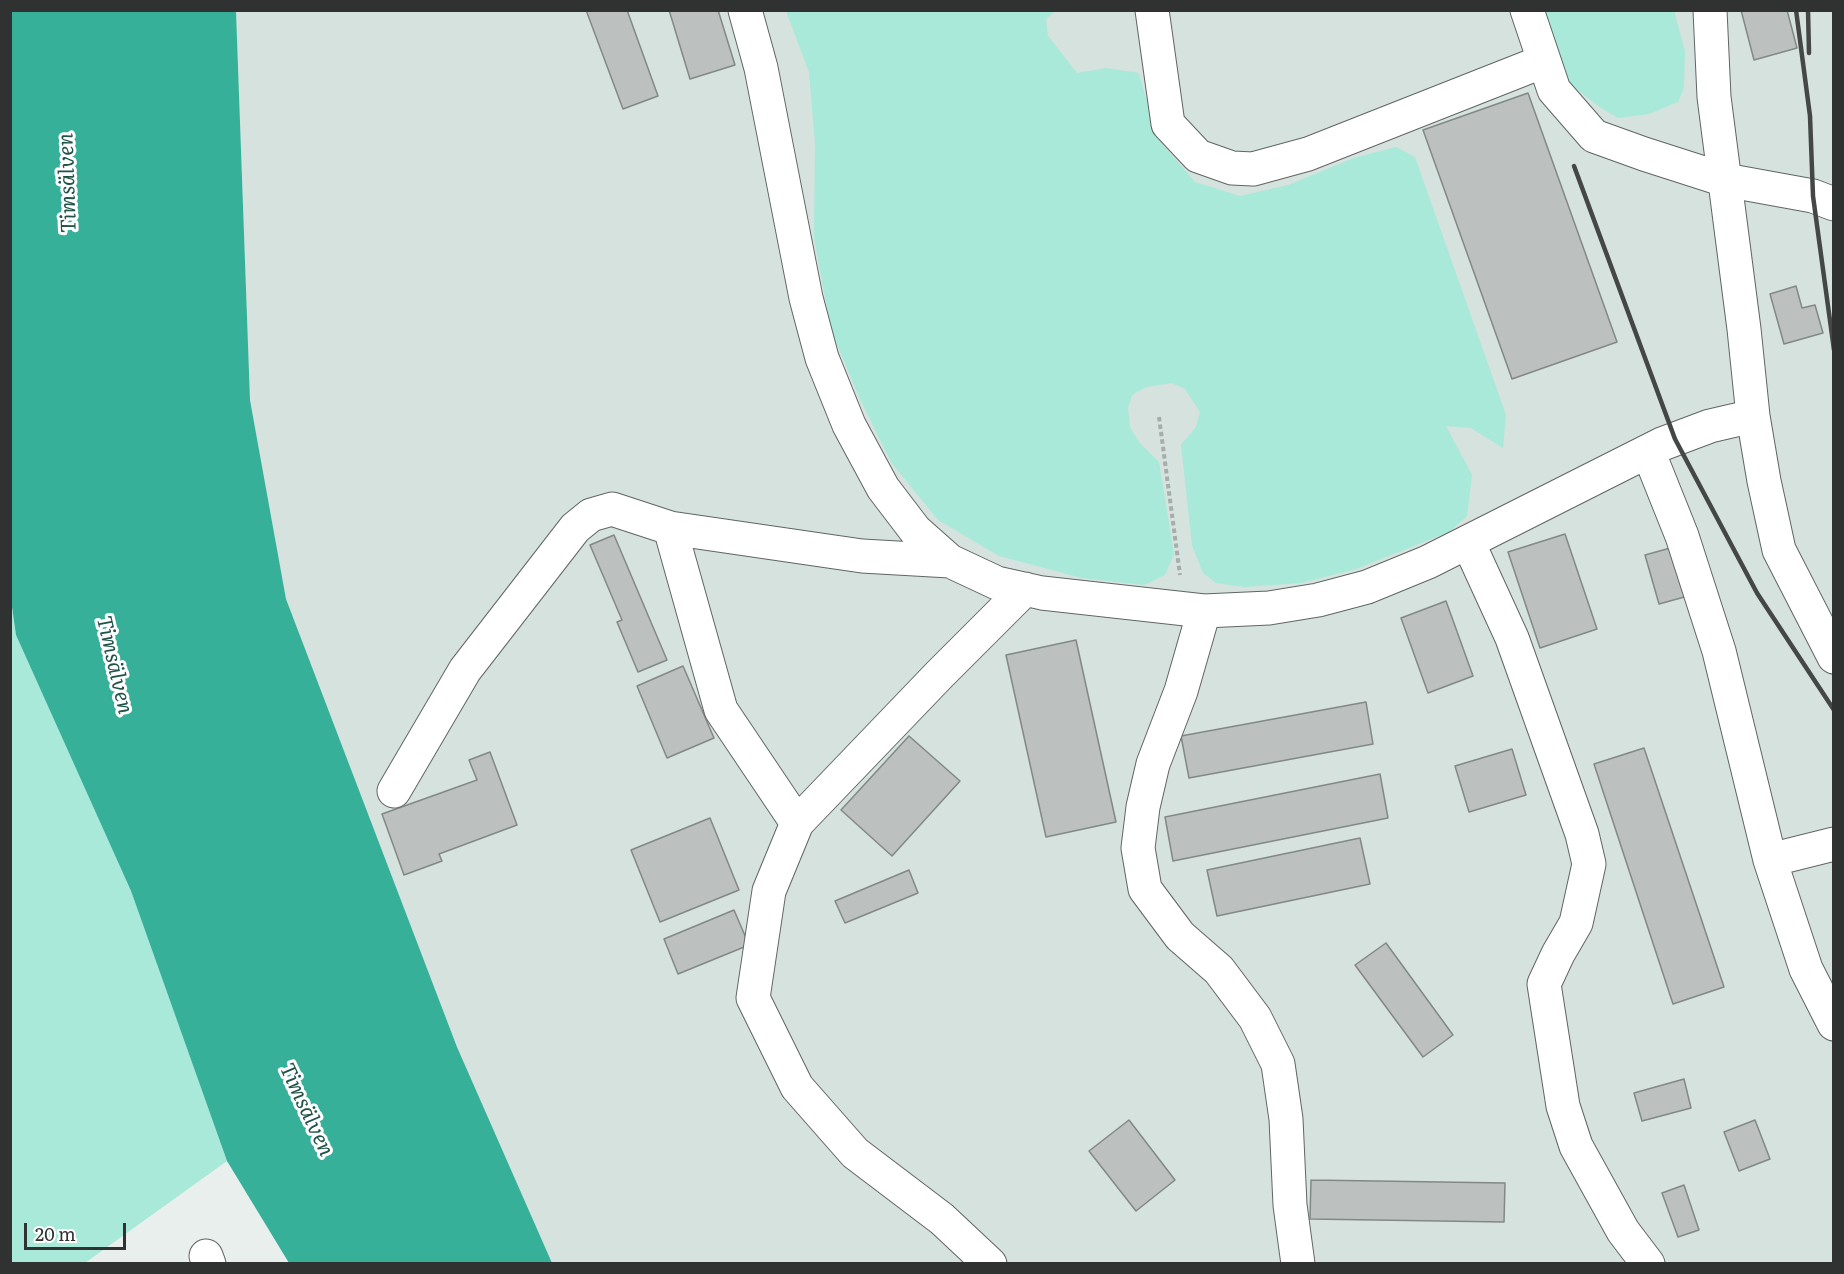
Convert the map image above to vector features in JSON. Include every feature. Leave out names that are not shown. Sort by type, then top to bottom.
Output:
[{"type":"lane","points":[[745,10],[761,68],[806,298],[822,358],[849,425],[883,488],[915,530],[950,561],[997,583],[1054,594],[1194,610],[1269,608],[1328,597],[1367,586],[1428,562],[1648,451],[1710,426],[1753,416]]},
{"type":"lane","points":[[1152,10],[1168,124],[1198,156],[1232,168],[1253,169],[1308,154],[1544,61]]},
{"type":"lane","points":[[1527,10],[1554,90],[1594,136],[1725,180],[1813,195],[1833,204]]},
{"type":"lane","points":[[1710,10],[1714,97],[1753,416],[1764,481],[1779,550],[1833,657]]},
{"type":"lane","points":[[1648,451],[1682,536],[1719,651],[1770,860],[1806,969],[1833,1024]]},
{"type":"lane","points":[[394,791],[465,670],[575,528],[591,515],[612,509],[670,528],[862,556],[950,561]]},
{"type":"lane","points":[[670,528],[721,710],[797,824]]},
{"type":"lane","points":[[1468,542],[1512,638],[1582,834],[1589,864],[1576,923],[1544,984],[1563,1106],[1576,1146],[1623,1231],[1648,1263]]},
{"type":"lane","points":[[990,1263],[942,1219],[855,1153],[796,1087],[753,998],[769,891],[797,824],[939,675],[1025,589]]},
{"type":"lane","points":[[1194,610],[1181,691],[1153,764],[1143,807],[1138,848],[1145,889],[1180,936],[1219,970],[1234,989],[1255,1018],[1278,1064],[1286,1119],[1290,1205],[1297,1263]]},
{"type":"lane","points":[[1770,860],[1833,844]]},
{"type":"path","points":[[1159,417],[1194,610]]},
{"type":"shaded area","points":[[236,11],[1833,11],[1833,1263],[552,1263],[457,1047],[286,599],[250,400]]},
{"type":"shaded area","points":[[786,11],[1055,11],[1046,19],[1048,36],[1077,73],[1106,68],[1139,73],[1157,138],[1195,182],[1240,196],[1288,185],[1354,158],[1396,147],[1415,157],[1506,415],[1503,448],[1471,428],[1446,426],[1472,475],[1467,516],[1449,532],[1356,569],[1301,583],[1244,587],[1216,583],[1203,573],[1192,545],[1181,445],[1196,427],[1200,412],[1185,389],[1172,383],[1146,387],[1132,395],[1128,408],[1130,427],[1139,442],[1159,462],[1174,554],[1165,575],[1144,585],[1082,578],[999,556],[938,520],[891,462],[860,399],[831,330],[814,238],[815,144],[809,72]]},
{"type":"shaded area","points":[[1540,11],[1674,11],[1685,51],[1684,88],[1678,102],[1649,114],[1618,118],[1598,106],[1570,84],[1549,39]]},
{"type":"shaded area","points":[[10,593],[16,635],[131,891],[227,1161],[85,1263],[11,1263]]},
{"type":"water","name":"Timsälven","points":[[10,11],[236,11],[250,400],[286,599],[457,1047],[552,1263],[289,1263],[227,1161],[131,891],[16,635],[10,593]]},
{"type":"building","points":[[586,10],[627,10],[658,96],[623,109]]},
{"type":"building","points":[[669,10],[718,10],[735,65],[690,79]]},
{"type":"building","points":[[1741,10],[1787,10],[1797,48],[1754,60]]},
{"type":"building","points":[[1528,93],[1617,342],[1512,379],[1423,130]]},
{"type":"building","points":[[1796,286],[1802,308],[1815,305],[1823,333],[1784,344],[1770,294]]},
{"type":"building","points":[[1565,534],[1597,629],[1540,648],[1508,552]]},
{"type":"building","points":[[614,535],[667,660],[638,672],[617,622],[622,620],[590,545]]},
{"type":"building","points":[[1674,547],[1688,596],[1659,604],[1645,555]]},
{"type":"building","points":[[1446,601],[1473,676],[1428,693],[1401,618]]},
{"type":"building","points":[[1076,640],[1116,822],[1046,837],[1006,655]]},
{"type":"building","points":[[683,666],[714,738],[667,758],[637,686]]},
{"type":"building","points":[[1366,702],[1373,744],[1189,778],[1181,736]]},
{"type":"building","points":[[909,736],[960,781],[892,856],[841,810]]},
{"type":"building","points":[[1644,748],[1724,987],[1673,1004],[1594,764]]},
{"type":"building","points":[[1512,749],[1526,795],[1469,812],[1455,766]]},
{"type":"building","points":[[490,752],[517,825],[439,854],[442,861],[404,875],[382,814],[477,780],[469,760]]},
{"type":"building","points":[[1380,774],[1388,818],[1173,861],[1165,817]]},
{"type":"building","points":[[710,818],[739,890],[660,922],[631,850]]},
{"type":"building","points":[[1360,838],[1370,884],[1217,916],[1207,870]]},
{"type":"building","points":[[909,870],[918,893],[845,923],[835,901]]},
{"type":"building","points":[[734,910],[749,945],[678,974],[664,939]]},
{"type":"building","points":[[1386,943],[1453,1035],[1423,1057],[1355,965]]},
{"type":"building","points":[[1684,1079],[1691,1108],[1642,1121],[1634,1093]]},
{"type":"building","points":[[1129,1120],[1175,1180],[1136,1211],[1089,1151]]},
{"type":"building","points":[[1755,1120],[1770,1159],[1739,1171],[1724,1132]]},
{"type":"building","points":[[1311,1180],[1505,1183],[1504,1222],[1310,1219]]},
{"type":"building","points":[[1684,1185],[1699,1230],[1678,1237],[1662,1193]]},
{"type":"railway","points":[[1796,10],[1810,116],[1813,196],[1834,350]]},
{"type":"railway","points":[[1808,10],[1809,53]]},
{"type":"railway","points":[[1574,166],[1675,439],[1757,593],[1834,710]]}]
